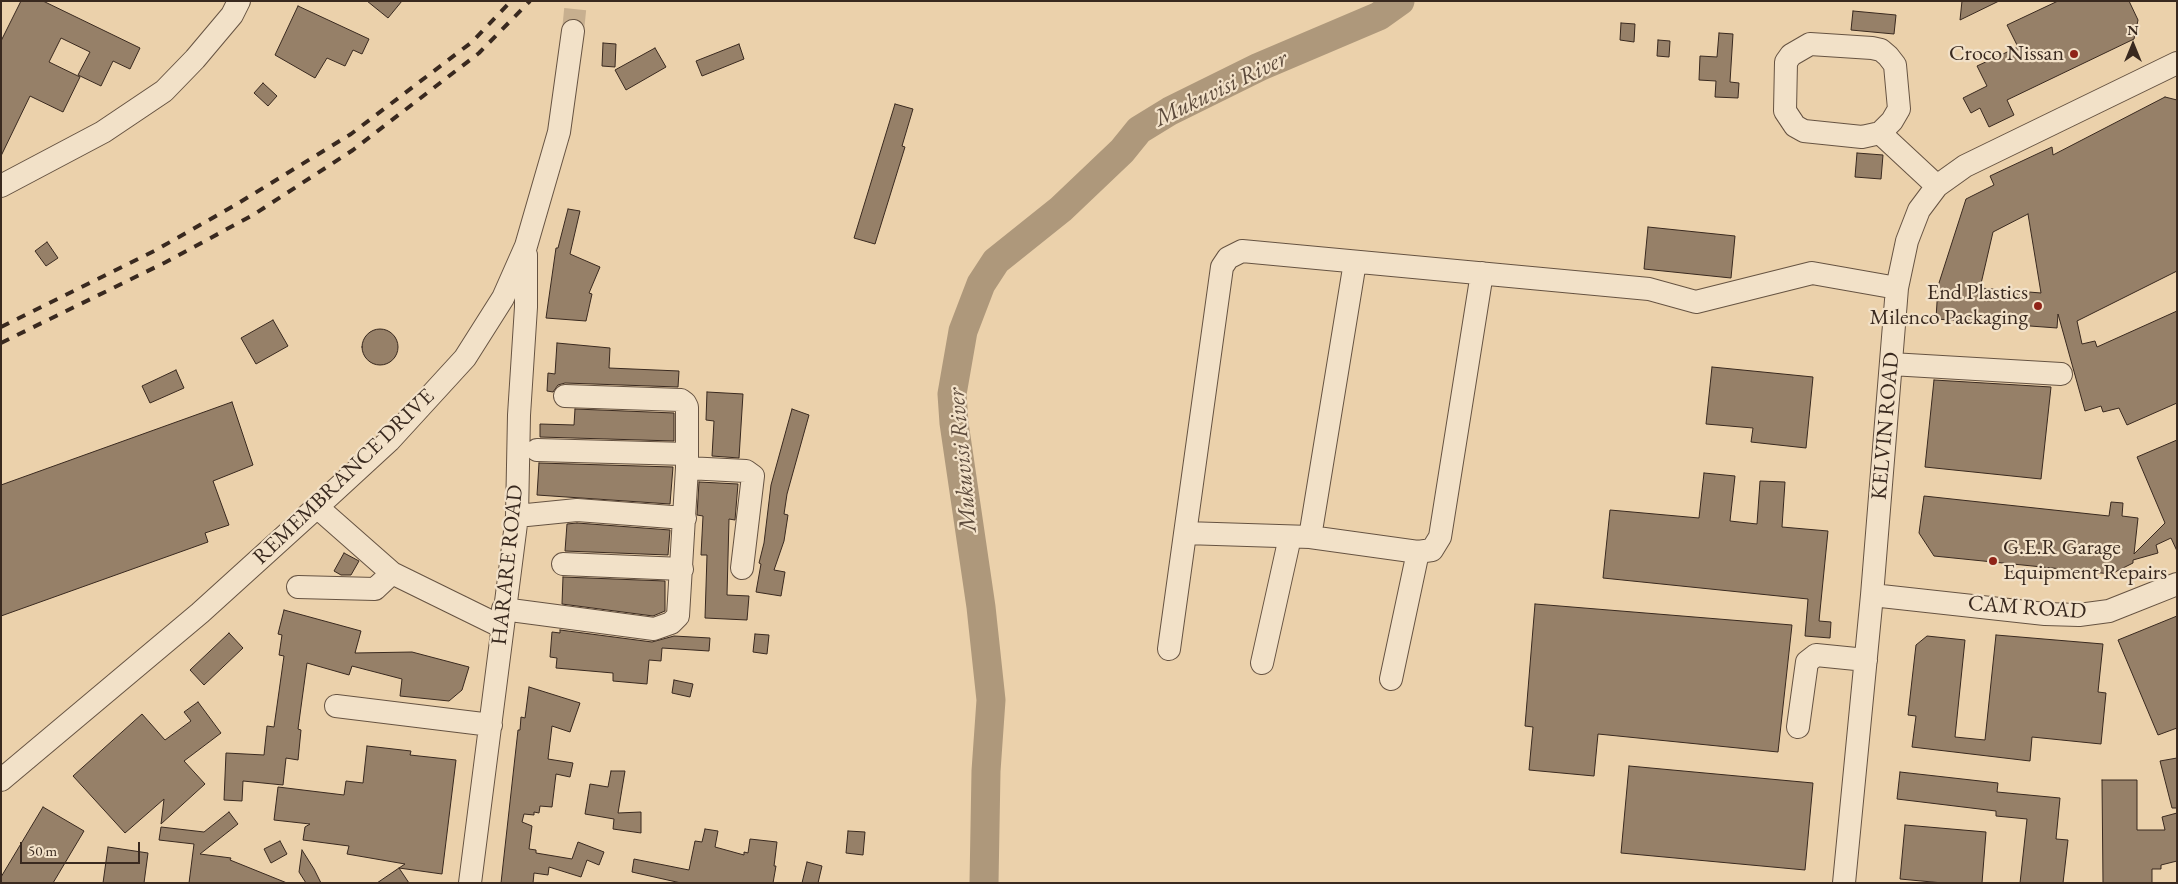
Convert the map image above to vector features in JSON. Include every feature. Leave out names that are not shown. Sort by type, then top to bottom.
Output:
[{"type":"street","points":[[1,186],[103,132],[164,91],[195,59],[232,15],[239,1]]},
{"type":"street","name":"REMEMBRANCE DRIVE","points":[[1,780],[200,613],[317,507],[389,441],[465,358],[503,298],[526,246],[559,132],[573,32]]},
{"type":"street","points":[[1810,44],[1872,48],[1880,50],[1888,56],[1895,66],[1899,109],[1892,121],[1880,133],[1862,137],[1804,131],[1795,126],[1785,111],[1786,62],[1790,54],[1810,44]]},
{"type":"street","name":"KELVIN ROAD","points":[[1844,883],[1872,594],[1897,288],[1908,241],[1920,210],[1937,186],[1965,166],[2177,63]]},
{"type":"street","points":[[1880,133],[1937,186]]},
{"type":"street","name":"HARARE ROAD","points":[[470,883],[516,516],[519,415],[526,307],[526,246]]},
{"type":"street","points":[[1170,650],[1222,267],[1228,258],[1242,251],[1650,289],[1696,302],[1812,272],[1897,288]]},
{"type":"street","points":[[1262,663],[1300,537],[1354,262]]},
{"type":"street","points":[[1186,534],[1300,537],[1418,552],[1432,550],[1440,537],[1482,273]]},
{"type":"street","points":[[1891,364],[2060,374]]},
{"type":"street","points":[[317,507],[392,573],[502,618],[654,629],[671,624],[678,616],[682,569],[687,461],[687,407],[680,400],[565,396]]},
{"type":"street","points":[[537,450],[687,461],[746,471],[753,476],[742,568]]},
{"type":"street","points":[[516,516],[576,510],[685,518]]},
{"type":"street","points":[[1391,680],[1418,552]]},
{"type":"street","points":[[563,564],[682,569]]},
{"type":"street","points":[[298,587],[375,589],[392,573]]},
{"type":"street","name":"CAM ROAD","points":[[1872,594],[2045,614],[2079,615],[2109,611],[2177,584]]},
{"type":"street","points":[[1798,727],[1807,662],[1816,655],[1866,660]]},
{"type":"street","points":[[336,706],[491,725]]},
{"type":"building","points":[[21,1],[43,1],[140,48],[130,69],[113,61],[101,86],[78,75],[90,52],[61,38],[49,62],[80,77],[63,112],[30,96],[1,156],[1,41]]},
{"type":"building","points":[[367,1],[402,1],[388,18]]},
{"type":"building","points":[[1962,1],[1999,1],[1960,20]]},
{"type":"building","points":[[2058,1],[2129,1],[2138,20],[2134,39],[2007,100],[2014,115],[1989,127],[1980,108],[1971,113],[1963,98],[1987,86],[1977,66],[2018,47],[2007,25]]},
{"type":"building","points":[[298,6],[369,39],[362,54],[353,50],[345,66],[327,58],[315,78],[275,55]]},
{"type":"building","points":[[1853,11],[1896,15],[1894,34],[1851,30]]},
{"type":"building","points":[[1621,23],[1635,24],[1634,42],[1620,40]]},
{"type":"building","points":[[1719,33],[1733,34],[1730,82],[1739,83],[1738,98],[1715,97],[1716,81],[1699,80],[1700,56],[1717,57]]},
{"type":"building","points":[[1658,40],[1670,41],[1669,57],[1657,56]]},
{"type":"building","points":[[603,43],[616,44],[615,67],[602,66]]},
{"type":"building","points":[[739,44],[744,59],[702,76],[696,61]]},
{"type":"building","points":[[655,48],[666,67],[626,90],[615,70]]},
{"type":"building","points":[[263,83],[277,96],[268,106],[254,93]]},
{"type":"building","points":[[2165,97],[2177,100],[2177,271],[2077,321],[2082,344],[2095,341],[2097,347],[2177,311],[2177,403],[2127,425],[2119,408],[2103,412],[2101,406],[2085,411],[2058,314],[2057,328],[1936,319],[1938,286],[1966,199],[1994,185],[1990,176],[2052,147],[2053,155]],"holes":[[[2028,214],[2041,293],[1980,288],[1993,232]]]},
{"type":"building","points":[[895,104],[913,109],[902,146],[905,147],[875,244],[854,238]]},
{"type":"building","points":[[1857,153],[1883,155],[1881,179],[1855,177]]},
{"type":"building","points":[[568,209],[580,211],[570,254],[600,267],[589,293],[592,294],[586,321],[546,318],[556,248],[558,248]]},
{"type":"building","points":[[1648,227],[1735,236],[1731,278],[1644,269]]},
{"type":"building","points":[[47,242],[58,258],[46,266],[35,251]]},
{"type":"building","points":[[273,320],[288,346],[256,364],[241,338]]},
{"type":"building","points":[[380,329],[387,330],[393,334],[397,340],[397,354],[393,360],[387,364],[380,365],[373,364],[367,360],[363,354],[362,347],[363,340],[367,334],[373,330]]},
{"type":"building","points":[[557,343],[610,348],[609,368],[679,371],[678,387],[565,383],[558,385],[553,392],[547,391],[548,373],[555,374]]},
{"type":"building","points":[[1712,367],[1813,377],[1806,448],[1751,442],[1753,428],[1706,424]]},
{"type":"building","points":[[176,370],[184,388],[150,403],[142,386]]},
{"type":"building","points":[[1934,380],[2051,387],[2041,479],[1925,467]]},
{"type":"building","points":[[707,392],[743,394],[739,458],[712,456],[714,421],[706,420]]},
{"type":"building","points":[[232,402],[253,465],[213,481],[229,525],[205,533],[208,542],[1,616],[1,485]]},
{"type":"building","points":[[575,409],[674,413],[674,441],[540,437],[540,424],[574,425]]},
{"type":"building","points":[[792,409],[809,415],[787,494],[784,514],[788,515],[784,541],[774,570],[785,572],[781,596],[756,592],[771,485]]},
{"type":"building","points":[[2177,440],[2177,551],[2171,538],[2156,545],[2158,553],[2133,560],[2133,563],[2111,574],[1934,556],[1919,533],[1924,496],[2109,516],[2111,502],[2123,503],[2122,516],[2138,518],[2134,554],[2165,523],[2137,457]]},
{"type":"building","points":[[539,463],[673,467],[670,504],[537,495]]},
{"type":"building","points":[[1704,473],[1735,476],[1730,521],[1757,524],[1760,481],[1785,482],[1782,527],[1828,531],[1819,621],[1831,622],[1830,638],[1805,636],[1808,599],[1603,578],[1610,510],[1699,518]]},
{"type":"building","points":[[699,482],[738,484],[735,520],[729,519],[727,595],[749,596],[747,620],[705,618],[707,555],[701,555],[703,516],[697,515]]},
{"type":"building","points":[[577,523],[670,530],[668,555],[565,551],[567,524]]},
{"type":"building","points":[[344,553],[359,561],[351,575],[341,575],[334,571]]},
{"type":"building","points":[[563,577],[665,581],[665,611],[653,616],[562,604]]},
{"type":"building","points":[[1535,604],[1792,625],[1778,752],[1598,734],[1594,776],[1529,770],[1533,727],[1525,726]]},
{"type":"building","points":[[284,610],[361,631],[355,653],[412,652],[469,667],[462,690],[449,701],[400,696],[402,679],[352,666],[349,675],[307,663],[298,729],[301,730],[298,760],[286,758],[283,785],[243,781],[242,801],[224,800],[226,753],[264,755],[267,726],[274,727],[284,656],[279,655],[282,635],[278,634]]},
{"type":"building","points":[[2177,616],[2177,728],[2158,735],[2118,640]]},
{"type":"building","points":[[560,630],[652,642],[674,636],[710,638],[709,651],[662,648],[661,661],[649,660],[647,684],[613,681],[613,673],[556,668],[557,658],[550,657],[552,632],[560,633]]},
{"type":"building","points":[[229,633],[243,648],[204,685],[190,670]]},
{"type":"building","points":[[755,634],[769,635],[767,654],[753,652]]},
{"type":"building","points":[[1996,635],[2103,644],[2098,692],[2106,693],[2101,744],[2032,737],[2030,761],[1912,747],[1916,716],[1908,715],[1916,645],[1927,636],[1965,640],[1955,737],[1985,740]]},
{"type":"building","points":[[674,680],[693,684],[690,697],[672,693]]},
{"type":"building","points":[[529,687],[580,703],[570,732],[552,726],[548,759],[573,763],[570,777],[556,774],[552,807],[540,806],[539,813],[534,812],[534,815],[524,814],[522,822],[532,826],[529,849],[536,850],[536,853],[572,859],[578,842],[604,852],[599,865],[587,860],[581,877],[549,867],[548,875],[534,873],[533,883],[501,883],[518,730],[520,730],[521,717],[525,718]]},
{"type":"building","points":[[198,702],[221,733],[184,761],[205,784],[161,824],[164,799],[125,833],[73,776],[142,714],[165,740],[191,721],[184,712]]},
{"type":"building","points":[[367,746],[411,751],[410,755],[456,760],[442,874],[399,868],[405,864],[347,854],[349,846],[303,840],[305,827],[310,824],[274,820],[278,787],[344,795],[346,781],[363,783]]},
{"type":"building","points":[[2177,758],[2177,808],[2172,808],[2160,761]]},
{"type":"building","points":[[1629,766],[1813,783],[1805,870],[1621,853]]},
{"type":"building","points":[[611,771],[625,771],[618,813],[641,812],[641,833],[613,829],[614,819],[585,814],[590,784],[608,787]]},
{"type":"building","points":[[1900,772],[1998,783],[1997,792],[2060,798],[2056,839],[2068,840],[2063,883],[2020,883],[2027,819],[1996,816],[1996,811],[1897,799]]},
{"type":"building","points":[[2102,780],[2137,780],[2137,830],[2165,830],[2162,817],[2177,813],[2177,861],[2161,865],[2161,869],[2152,869],[2152,883],[2103,883]]},
{"type":"building","points":[[43,807],[84,831],[53,883],[1,883],[1,877]]},
{"type":"building","points":[[229,812],[238,824],[200,854],[231,858],[230,860],[287,883],[189,883],[194,844],[159,840],[161,827],[204,832]]},
{"type":"building","points":[[1905,825],[1986,832],[1982,883],[1943,883],[1900,879]]},
{"type":"building","points":[[705,829],[718,831],[715,847],[744,855],[744,852],[748,853],[750,839],[777,842],[773,883],[681,883],[632,872],[634,859],[689,870],[695,841],[702,842]]},
{"type":"building","points":[[848,831],[865,832],[863,855],[846,853]]},
{"type":"building","points":[[280,841],[287,854],[271,863],[264,849]]},
{"type":"building","points":[[108,847],[148,853],[144,883],[103,883]]},
{"type":"building","points":[[302,850],[321,883],[306,883],[299,872]]},
{"type":"building","points":[[807,862],[822,866],[818,883],[802,883]]},
{"type":"building","points":[[399,868],[409,883],[377,883]]},
{"type":"waterway","name":"Mukuvisi River","points":[[984,883],[986,771],[991,700],[981,607],[954,423],[952,394],[963,331],[981,284],[996,261],[1061,209],[1122,151],[1139,130],[1170,111],[1259,67],[1379,16],[1400,1]]},
{"type":"tunnel","points":[[573,31],[576,1]]},
{"type":"railway","points":[[1,327],[156,250],[237,204],[351,134],[472,42],[511,1]]},
{"type":"railway","points":[[1,343],[166,262],[253,215],[353,150],[479,53],[530,1]]},
{"type":"place","name":"Croco Nissan","points":[[2074,54]]},
{"type":"place","name":"End Plastics Milenco Packaging","points":[[2038,306]]},
{"type":"place","name":"G.E.R Garage Equipment Repairs","points":[[1993,561]]}]
